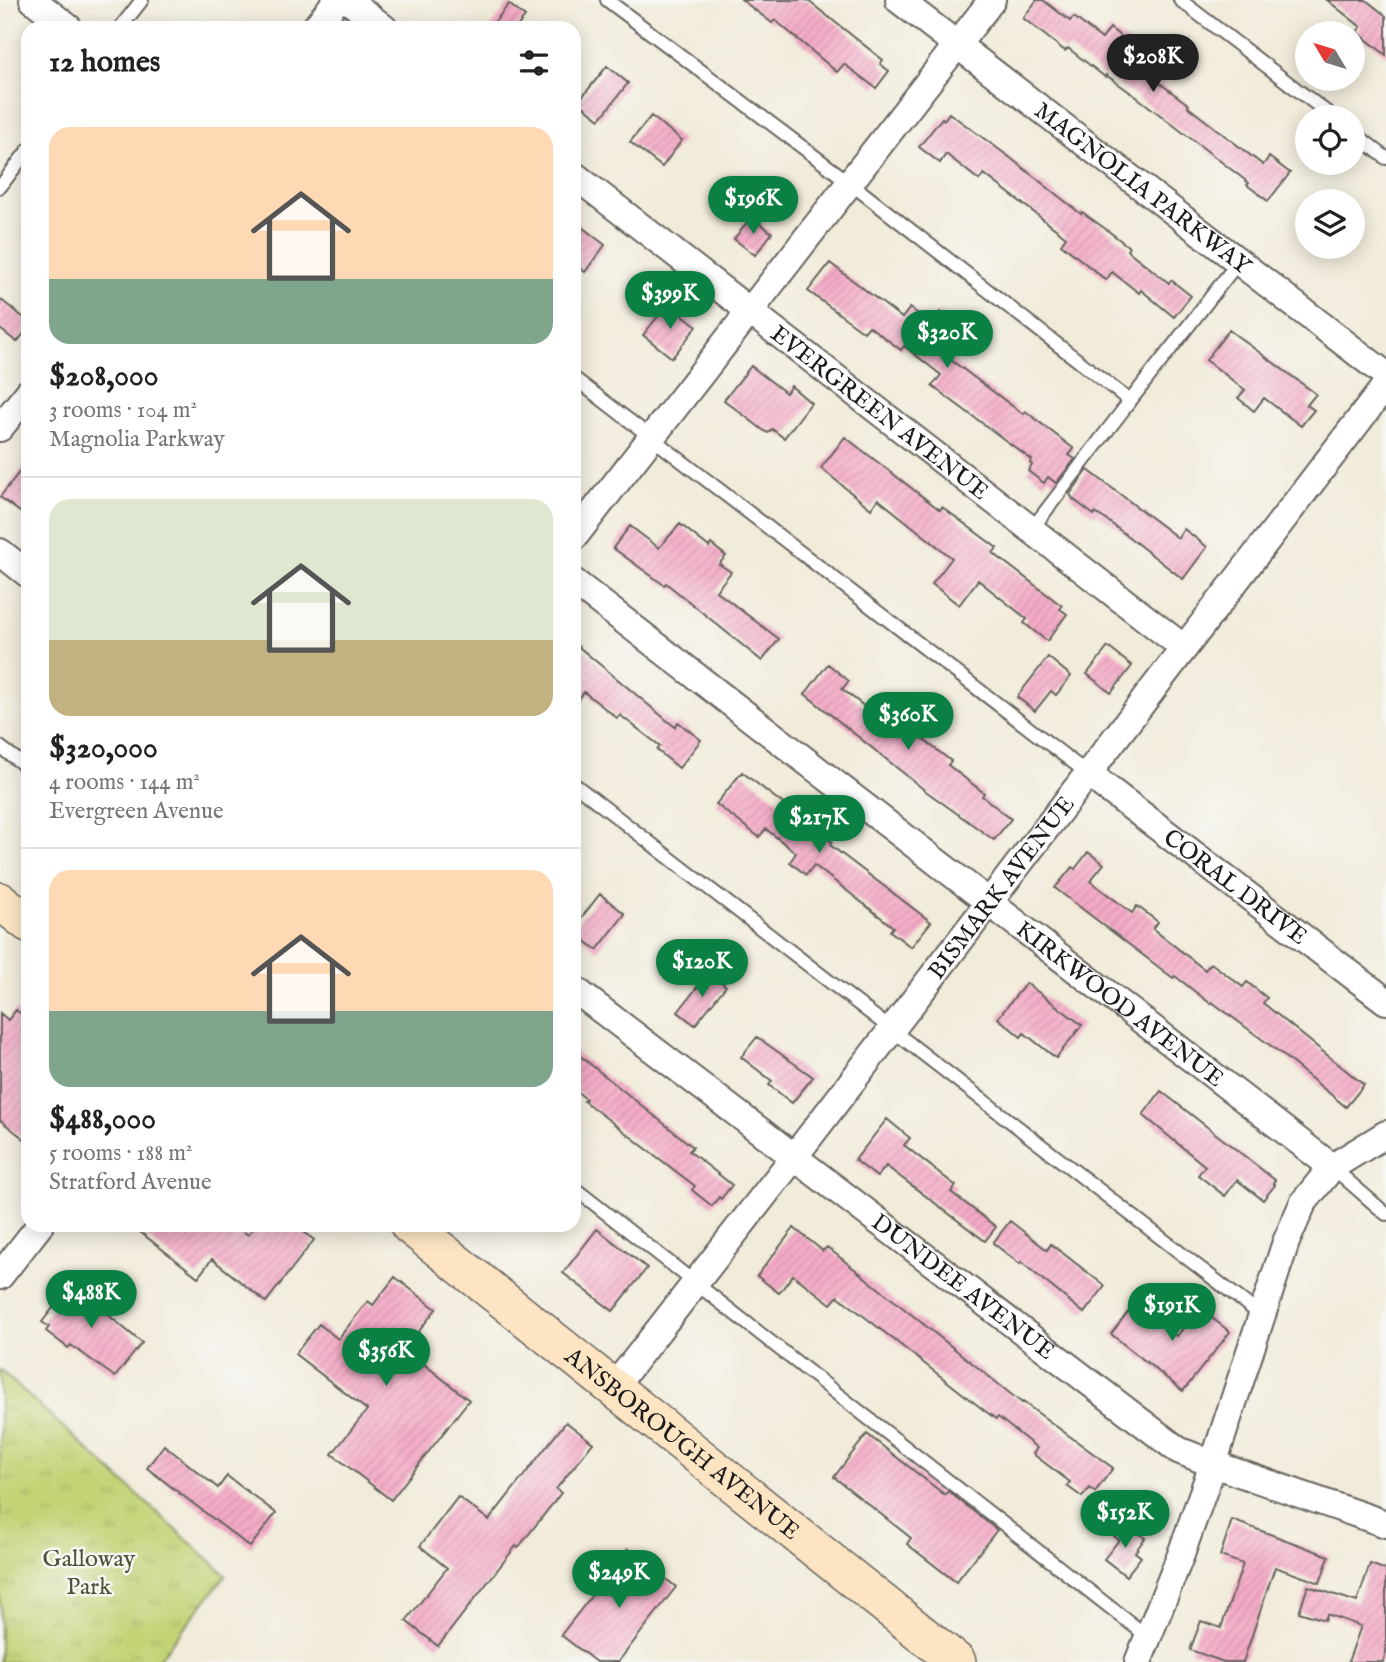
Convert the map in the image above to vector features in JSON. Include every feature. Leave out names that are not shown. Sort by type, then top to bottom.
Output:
[{"type":"main road","points":[[0,901],[21,918]]},
{"type":"main road","name":"ANSBOROUGH AVENUE","points":[[418,1232],[957,1662]]},
{"type":"street","points":[[33,0],[60,21]]},
{"type":"street","points":[[320,21],[337,0]]},
{"type":"street","points":[[348,0],[375,21]]},
{"type":"street","name":"MAGNOLIA PARKWAY","points":[[899,0],[1386,375]]},
{"type":"street","points":[[581,528],[992,0]]},
{"type":"street","name":"EVERGREEN AVENUE","points":[[581,180],[1184,648]]},
{"type":"street","name":"BISMARK AVENUE","points":[[614,1387],[794,1157],[1386,385]]},
{"type":"street","points":[[0,428],[21,402]]},
{"type":"street","points":[[0,552],[21,568]]},
{"type":"street","name":"KIRKWOOD AVENUE","points":[[581,587],[1332,1167]]},
{"type":"street","name":"CORAL DRIVE","points":[[1087,773],[1386,1001]]},
{"type":"street","name":"DUNDEE AVENUE","points":[[581,994],[1178,1450],[1386,1524]]},
{"type":"street","points":[[1138,1662],[1213,1464],[1286,1242],[1303,1203],[1332,1167],[1386,1134]]},
{"type":"street","points":[[0,1276],[35,1232]]},
{"type":"lane","points":[[126,21],[142,0]]},
{"type":"lane","points":[[607,0],[850,183],[1130,401]]},
{"type":"lane","points":[[1181,0],[1317,105]]},
{"type":"lane","points":[[1365,141],[1386,158]]},
{"type":"lane","points":[[0,187],[21,159]]},
{"type":"lane","points":[[1031,530],[1239,261]]},
{"type":"lane","points":[[581,383],[1087,773]]},
{"type":"lane","points":[[0,747],[21,763]]},
{"type":"lane","points":[[581,789],[1262,1316]]},
{"type":"lane","points":[[1332,1167],[1386,1214]]},
{"type":"lane","points":[[581,1193],[1149,1637]]},
{"type":"green space","name":"Galloway Park","points":[[0,1370],[226,1575],[159,1659],[162,1662],[0,1662]]},
{"type":"building","points":[[742,0],[807,0],[883,60],[880,64],[889,71],[876,88],[844,64],[837,72],[775,20],[772,23]]},
{"type":"building","points":[[1037,0],[1043,0],[1070,21],[1074,17],[1102,39],[1110,28],[1130,44],[1122,55],[1263,165],[1269,157],[1290,173],[1268,201],[1247,185],[1249,183],[1138,98],[1068,48],[1065,51],[1023,18]]},
{"type":"building","points":[[1327,0],[1366,0],[1386,16],[1386,55],[1365,38],[1365,21],[1353,21]]},
{"type":"building","points":[[509,4],[525,17],[522,21],[496,21]]},
{"type":"building","points":[[607,66],[628,83],[600,119],[581,104],[581,98]]},
{"type":"building","points":[[949,113],[1081,214],[1082,212],[1129,247],[1127,250],[1169,283],[1171,280],[1191,296],[1174,317],[1141,290],[1139,293],[1112,272],[1106,280],[1061,244],[1066,237],[984,174],[979,180],[946,154],[940,163],[919,147]]},
{"type":"building","points":[[651,116],[682,140],[662,167],[630,142]]},
{"type":"building","points":[[751,217],[772,233],[755,255],[734,239]]},
{"type":"building","points":[[581,226],[605,245],[585,272],[581,269]]},
{"type":"building","points":[[830,263],[902,318],[910,308],[931,324],[940,312],[962,330],[943,354],[1074,449],[1069,455],[1075,459],[1056,483],[1048,477],[1044,483],[1028,471],[1032,460],[932,386],[941,375],[904,346],[901,350],[869,326],[864,332],[808,291]]},
{"type":"building","points":[[0,299],[21,316],[21,337],[17,342],[0,329]]},
{"type":"building","points":[[668,304],[697,326],[672,358],[643,335]]},
{"type":"building","points":[[1229,330],[1316,394],[1307,405],[1314,410],[1301,426],[1264,398],[1254,411],[1238,398],[1245,390],[1206,360]]},
{"type":"building","points":[[751,366],[786,393],[791,386],[811,403],[784,438],[772,429],[768,433],[763,430],[724,400]]},
{"type":"building","points":[[845,437],[940,510],[942,507],[997,548],[993,553],[1062,606],[1060,609],[1067,614],[1047,641],[1024,623],[1027,619],[978,580],[959,605],[932,584],[952,558],[878,499],[871,509],[821,468]]},
{"type":"building","points":[[21,470],[21,513],[0,497]]},
{"type":"building","points":[[1088,470],[1178,538],[1184,529],[1207,547],[1183,579],[1108,521],[1095,513],[1094,515],[1073,499],[1070,494]]},
{"type":"building","points":[[680,524],[709,547],[711,544],[726,556],[719,564],[731,572],[716,591],[779,639],[762,661],[666,583],[664,585],[613,548],[630,526],[659,548]]},
{"type":"building","points":[[1108,647],[1132,666],[1111,693],[1087,674]]},
{"type":"building","points":[[581,649],[675,727],[678,722],[701,740],[679,768],[657,750],[660,746],[620,715],[617,718],[584,692],[581,696]]},
{"type":"building","points":[[1048,657],[1071,676],[1056,695],[1051,691],[1035,711],[1017,697]]},
{"type":"building","points":[[828,664],[849,681],[842,689],[882,720],[897,701],[920,719],[911,730],[951,761],[948,765],[984,793],[982,796],[1011,819],[994,840],[927,792],[805,694]]},
{"type":"building","points":[[742,772],[832,842],[830,845],[931,922],[911,947],[890,931],[893,927],[814,865],[806,875],[790,862],[796,853],[766,829],[759,837],[716,804]]},
{"type":"building","points":[[1088,852],[1104,864],[1090,881],[1132,913],[1137,906],[1158,922],[1153,929],[1205,970],[1211,963],[1243,987],[1247,982],[1267,998],[1263,1003],[1364,1085],[1346,1107],[1279,1052],[1175,976],[1173,978],[1055,888]]},
{"type":"building","points":[[600,894],[625,914],[597,950],[581,937],[581,918]]},
{"type":"building","points":[[709,972],[726,986],[695,1025],[678,1012]]},
{"type":"building","points":[[1026,983],[1082,1025],[1056,1058],[1024,1033],[1021,1037],[998,1018]]},
{"type":"building","points":[[16,1010],[21,1014],[21,1136],[0,1120],[0,1013],[8,1020]]},
{"type":"building","points":[[757,1037],[813,1077],[792,1103],[769,1085],[772,1081],[741,1057]]},
{"type":"building","points":[[581,1057],[693,1147],[689,1151],[732,1185],[712,1206],[692,1190],[695,1186],[584,1101],[586,1099],[581,1095]]},
{"type":"building","points":[[1161,1091],[1275,1180],[1275,1185],[1263,1200],[1237,1180],[1225,1196],[1198,1175],[1205,1166],[1143,1115]]},
{"type":"building","points":[[887,1119],[910,1138],[904,1145],[956,1186],[951,1192],[996,1227],[985,1241],[886,1166],[877,1177],[855,1160]]},
{"type":"building","points":[[1010,1221],[1047,1250],[1051,1244],[1105,1286],[1084,1313],[993,1243]]},
{"type":"building","points":[[794,1228],[823,1251],[827,1247],[1022,1403],[1113,1468],[1095,1492],[1090,1488],[1082,1497],[1067,1486],[1070,1482],[1033,1454],[1037,1448],[998,1417],[996,1419],[985,1411],[838,1296],[831,1304],[793,1275],[779,1293],[757,1276]]},
{"type":"building","points":[[597,1229],[647,1268],[613,1311],[563,1273]]},
{"type":"building","points":[[140,1232],[244,1232],[248,1235],[250,1232],[304,1232],[314,1240],[266,1302],[212,1259],[198,1277]]},
{"type":"building","points":[[395,1277],[436,1309],[405,1349],[469,1400],[391,1500],[332,1454],[367,1410],[295,1354],[319,1324],[338,1339],[368,1301],[373,1305]]},
{"type":"building","points":[[71,1285],[78,1290],[81,1285],[104,1303],[100,1308],[142,1343],[115,1377],[71,1345],[68,1348],[46,1331],[49,1327],[42,1322]]},
{"type":"building","points":[[1135,1303],[1177,1336],[1199,1308],[1230,1332],[1183,1391],[1111,1334]]},
{"type":"building","points":[[566,1422],[593,1443],[556,1489],[561,1493],[438,1646],[406,1621],[447,1568],[420,1546],[458,1497],[489,1520]]},
{"type":"building","points":[[867,1434],[945,1495],[948,1491],[997,1530],[956,1582],[907,1544],[911,1538],[834,1477]]},
{"type":"building","points":[[164,1445],[218,1488],[227,1476],[276,1513],[250,1547],[147,1468]]},
{"type":"building","points":[[1232,1520],[1329,1556],[1320,1583],[1275,1567],[1243,1662],[1224,1662],[1190,1650],[1201,1621],[1221,1628],[1243,1564],[1220,1556]]},
{"type":"building","points":[[1125,1522],[1145,1538],[1135,1552],[1141,1557],[1126,1576],[1104,1559],[1119,1540],[1114,1536]]},
{"type":"building","points":[[628,1549],[676,1587],[618,1662],[596,1662],[561,1635]]},
{"type":"building","points":[[1370,1564],[1386,1570],[1386,1652],[1383,1662],[1348,1662],[1361,1626],[1327,1614],[1325,1620],[1299,1612],[1308,1586],[1357,1602]]}]
